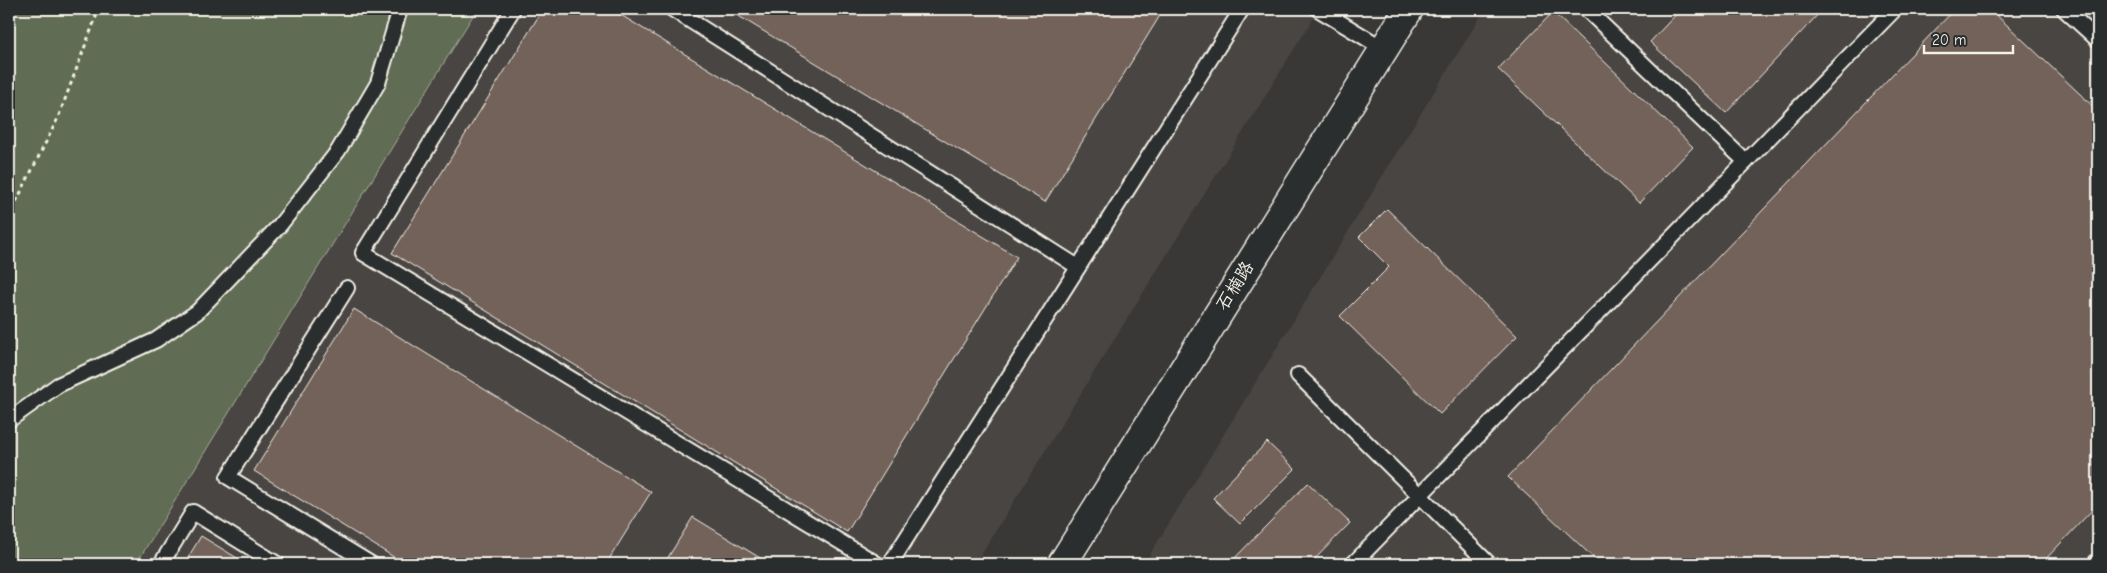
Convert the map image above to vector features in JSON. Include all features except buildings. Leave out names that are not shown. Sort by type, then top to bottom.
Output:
[{"type":"street","name":"石楠路","points":[[1062,564],[1409,9]]},
{"type":"lane","points":[[9,420],[58,385],[156,340],[197,312],[274,231],[338,151],[378,83],[400,9]]},
{"type":"lane","points":[[513,9],[363,253],[878,564]]},
{"type":"lane","points":[[672,9],[1078,267]]},
{"type":"lane","points":[[890,564],[1242,9]]},
{"type":"lane","points":[[1318,9],[1384,49]]},
{"type":"lane","points":[[1586,9],[1746,162]]},
{"type":"lane","points":[[1353,564],[1895,9]]},
{"type":"lane","points":[[2064,9],[2098,40]]},
{"type":"lane","points":[[347,288],[228,477],[371,564]]},
{"type":"lane","points":[[1298,375],[1489,564]]},
{"type":"lane","points":[[161,564],[193,512],[277,564]]},
{"type":"lane","points":[[2094,564],[2098,560]]},
{"type":"path","points":[[9,216],[58,118],[99,9]]},
{"type":"shaded area","points":[[477,9],[1319,9],[975,564],[136,564]]},
{"type":"shaded area","points":[[1485,9],[2098,9],[2098,564],[1144,564]]},
{"type":"green space","points":[[9,9],[477,9],[136,564],[9,564]]}]
